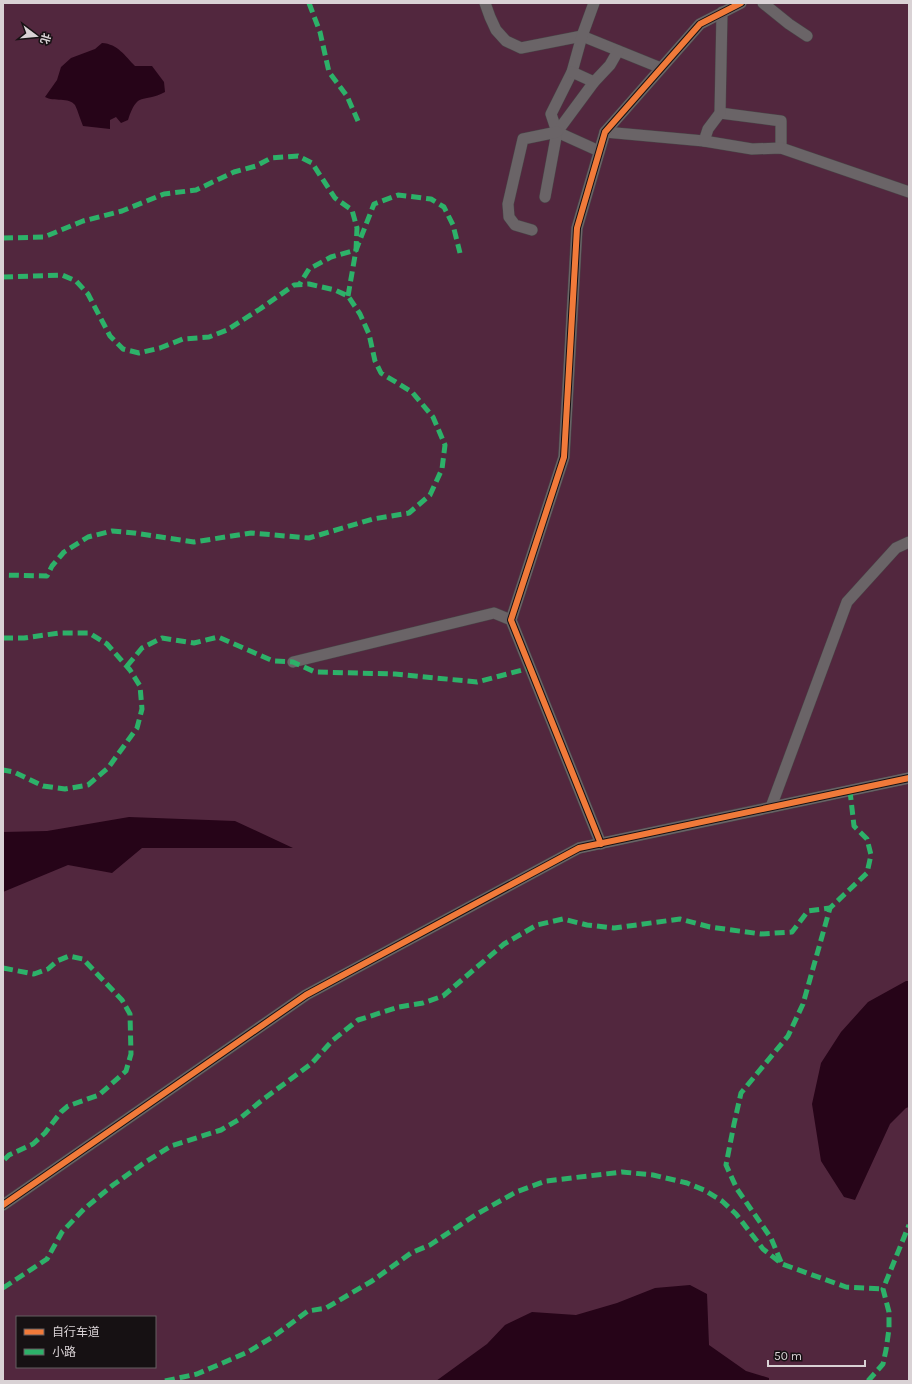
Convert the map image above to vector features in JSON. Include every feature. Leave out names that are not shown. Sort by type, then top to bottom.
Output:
[{"type":"street","points":[[485,3],[496,30],[506,41],[521,48],[582,36],[661,68]]},
{"type":"street","points":[[557,132],[550,114],[572,72],[582,36],[594,3]]},
{"type":"street","points":[[600,844],[511,620],[564,457],[577,228],[605,132],[700,24],[741,3]]},
{"type":"street","points":[[763,3],[789,24],[807,36]]},
{"type":"street","points":[[704,141],[708,129],[720,113],[722,12]]},
{"type":"street","points":[[545,197],[557,132],[594,82],[610,65],[618,51]]},
{"type":"street","points":[[572,72],[594,82]]},
{"type":"street","points":[[720,113],[781,121],[781,148]]},
{"type":"street","points":[[532,230],[515,225],[509,217],[508,204],[523,139],[557,132],[599,151]]},
{"type":"street","points":[[605,132],[704,141],[752,149],[781,148],[909,192]]},
{"type":"street","points":[[771,808],[847,602],[896,548],[909,542]]},
{"type":"street","points":[[293,662],[494,613],[511,620]]},
{"type":"street","points":[[3,1205],[306,995],[579,848],[909,778]]},
{"type":"shaded area","points":[[3,3],[909,3],[909,1381],[3,1381]]},
{"type":"shaded area","points":[[102,43],[117,48],[135,66],[152,66],[164,82],[165,92],[138,101],[128,120],[121,123],[116,117],[110,120],[110,129],[83,126],[75,105],[69,101],[45,97],[57,80],[61,67],[71,58],[95,49]]},
{"type":"shaded area","points":[[129,817],[235,821],[293,848],[142,848],[112,873],[68,865],[3,892],[3,832],[47,831]]},
{"type":"shaded area","points":[[906,981],[909,981],[909,1107],[906,1108],[890,1124],[855,1200],[844,1197],[821,1161],[812,1104],[821,1063],[841,1032],[868,1002]]},
{"type":"shaded area","points":[[690,1285],[707,1294],[709,1345],[746,1371],[769,1378],[769,1381],[436,1381],[487,1344],[505,1325],[532,1312],[576,1315],[617,1303],[655,1288]]},
{"type":"marked path","points":[[309,3],[320,32],[329,72],[347,96],[358,121]]},
{"type":"marked path","points":[[3,238],[44,237],[83,221],[122,211],[164,194],[196,190],[234,172],[256,166],[271,158],[298,156],[312,163],[335,198],[352,210],[357,228],[356,250],[331,257],[309,269],[299,285]]},
{"type":"marked path","points":[[348,296],[356,250],[374,204],[398,195],[431,199],[444,207],[453,225],[460,253]]},
{"type":"marked path","points":[[3,277],[62,275],[76,281],[88,294],[110,336],[123,349],[139,353],[160,348],[183,339],[209,337],[227,330],[294,285],[309,284],[335,290],[348,296],[360,314],[369,334],[375,361],[381,373],[412,392],[433,417],[445,445],[442,469],[430,495],[409,513],[373,519],[309,538],[251,533],[194,542],[112,531],[88,537],[64,552],[52,566],[47,576],[3,575]]},
{"type":"marked path","points":[[3,638],[24,638],[59,633],[89,633],[107,644],[130,670],[140,686],[142,709],[137,728],[108,768],[88,785],[65,789],[43,786],[14,772],[3,770]]},
{"type":"marked path","points":[[127,666],[142,648],[162,638],[194,643],[218,637],[273,661],[293,662],[315,672],[395,674],[477,682],[530,668]]},
{"type":"marked path","points":[[781,1262],[771,1238],[737,1189],[726,1165],[741,1093],[788,1036],[803,1004],[830,908],[867,873],[871,855],[867,839],[854,826],[850,791]]},
{"type":"marked path","points":[[3,1288],[47,1259],[62,1232],[84,1209],[113,1185],[144,1163],[171,1146],[221,1130],[238,1120],[311,1064],[333,1040],[358,1020],[399,1007],[423,1003],[443,996],[504,944],[537,925],[563,919],[587,925],[614,928],[680,919],[710,927],[761,934],[792,932],[808,911],[830,908]]},
{"type":"marked path","points":[[3,968],[34,974],[48,969],[57,961],[69,956],[83,959],[122,1000],[130,1014],[131,1054],[126,1071],[99,1095],[68,1106],[61,1112],[45,1133],[33,1144],[9,1155],[3,1161]]},
{"type":"marked path","points":[[165,1381],[197,1374],[248,1352],[274,1336],[308,1311],[326,1308],[372,1281],[411,1253],[430,1245],[477,1214],[516,1192],[546,1181],[622,1172],[653,1175],[687,1183],[704,1190],[722,1201],[736,1214],[763,1249],[782,1264],[846,1287],[883,1289]]},
{"type":"marked path","points":[[868,1381],[883,1364],[889,1329],[889,1312],[883,1289],[909,1225]]},
{"type":"cycle path","points":[[601,844],[511,620],[564,457],[577,228],[605,132],[700,24],[741,3]]},
{"type":"cycle path","points":[[3,1205],[306,995],[579,848],[909,778]]}]
